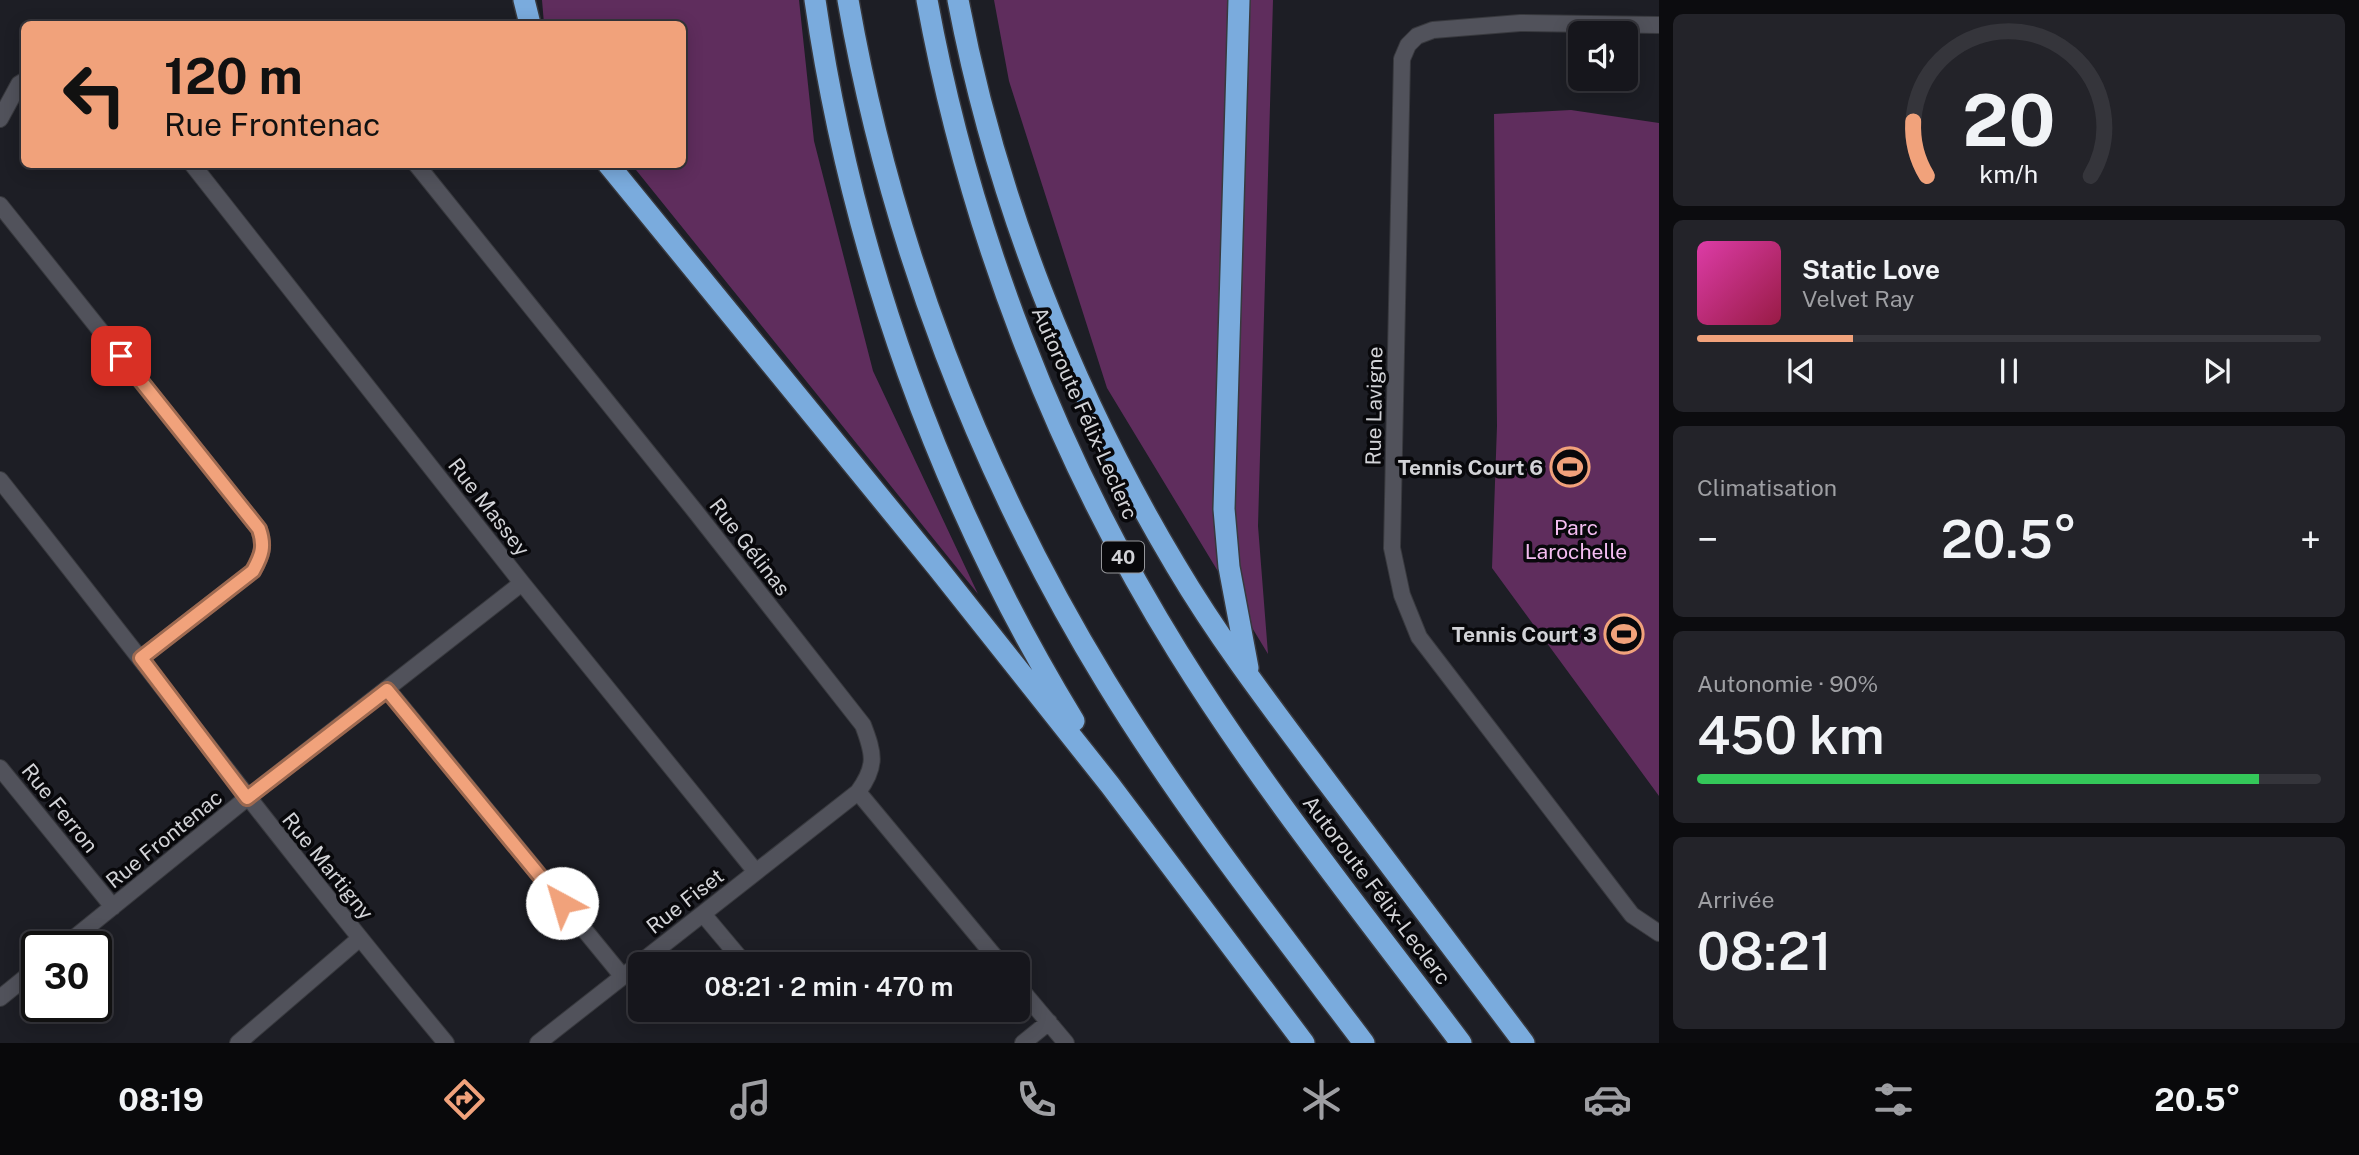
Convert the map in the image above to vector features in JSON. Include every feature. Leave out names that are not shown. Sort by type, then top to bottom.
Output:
[{"type":"highway","points":[[524,0],[529,21]]},
{"type":"highway","points":[[815,0],[830,93],[848,177],[871,262],[908,376],[942,462],[991,569],[1035,654],[1110,785]]},
{"type":"highway","points":[[848,0],[874,120],[931,311],[976,429],[1026,538],[1105,680],[1163,770],[1364,1043]]},
{"type":"highway","name":"Autoroute Félix-Leclerc","points":[[928,0],[957,132],[996,263],[1033,364],[1103,518],[1157,617],[1227,728],[1461,1043]]},
{"type":"highway","points":[[958,0],[982,105],[1004,181],[1048,306],[1111,450],[1165,547],[1249,677],[1524,1043]]},
{"type":"highway","points":[[1239,0],[1224,509],[1228,566],[1249,677]]},
{"type":"highway","points":[[611,168],[908,531],[1110,785],[1304,1043]]},
{"type":"street","name":"Rue Lavigne","points":[[1659,25],[1520,23],[1433,30],[1417,36],[1408,46],[1402,60],[1392,548],[1402,595],[1419,637],[1632,915],[1659,933]]},
{"type":"street","points":[[0,119],[21,82]]},
{"type":"street","name":"Rue Massey","points":[[195,168],[522,583],[756,872]]},
{"type":"street","name":"Rue Gélinas","points":[[419,168],[863,725],[873,751],[870,775],[858,792]]},
{"type":"street","points":[[0,205],[259,529],[264,544],[261,558],[253,571],[141,658]]},
{"type":"street","name":"Rue Martigny","points":[[0,480],[141,658],[247,798],[446,1043]]},
{"type":"street","name":"Rue Frontenac","points":[[83,931],[247,798],[522,583]]},
{"type":"street","points":[[387,690],[622,977]]},
{"type":"street","name":"Rue Ferron","points":[[1,771],[113,907]]},
{"type":"street","points":[[858,792],[991,952]]},
{"type":"street","name":"Rue Fiset","points":[[538,1043],[858,792]]},
{"type":"street","points":[[703,914],[735,952]]},
{"type":"street","points":[[239,1043],[359,939]]},
{"type":"street","points":[[0,998],[21,981]]},
{"type":"street","points":[[1030,1000],[1066,1043]]},
{"type":"street","points":[[1023,1043],[1049,1022]]},
{"type":"green space","points":[[542,0],[799,0],[814,141],[873,371],[978,594],[634,168],[686,168],[686,21],[544,21]]},
{"type":"green space","points":[[994,0],[1273,0],[1258,526],[1268,654],[1107,388],[1009,81]]},
{"type":"green space","name":"Parc Larochelle","points":[[1571,110],[1659,123],[1659,796],[1492,568],[1497,426],[1494,114]]},
{"type":"place","name":"Tennis Court 6","points":[[1570,467]]},
{"type":"place","name":"Tennis Court 3","points":[[1624,634]]},
{"type":"route","points":[[121,356],[259,529],[264,544],[261,558],[253,571],[141,658],[247,798],[387,690],[562,903]]}]
